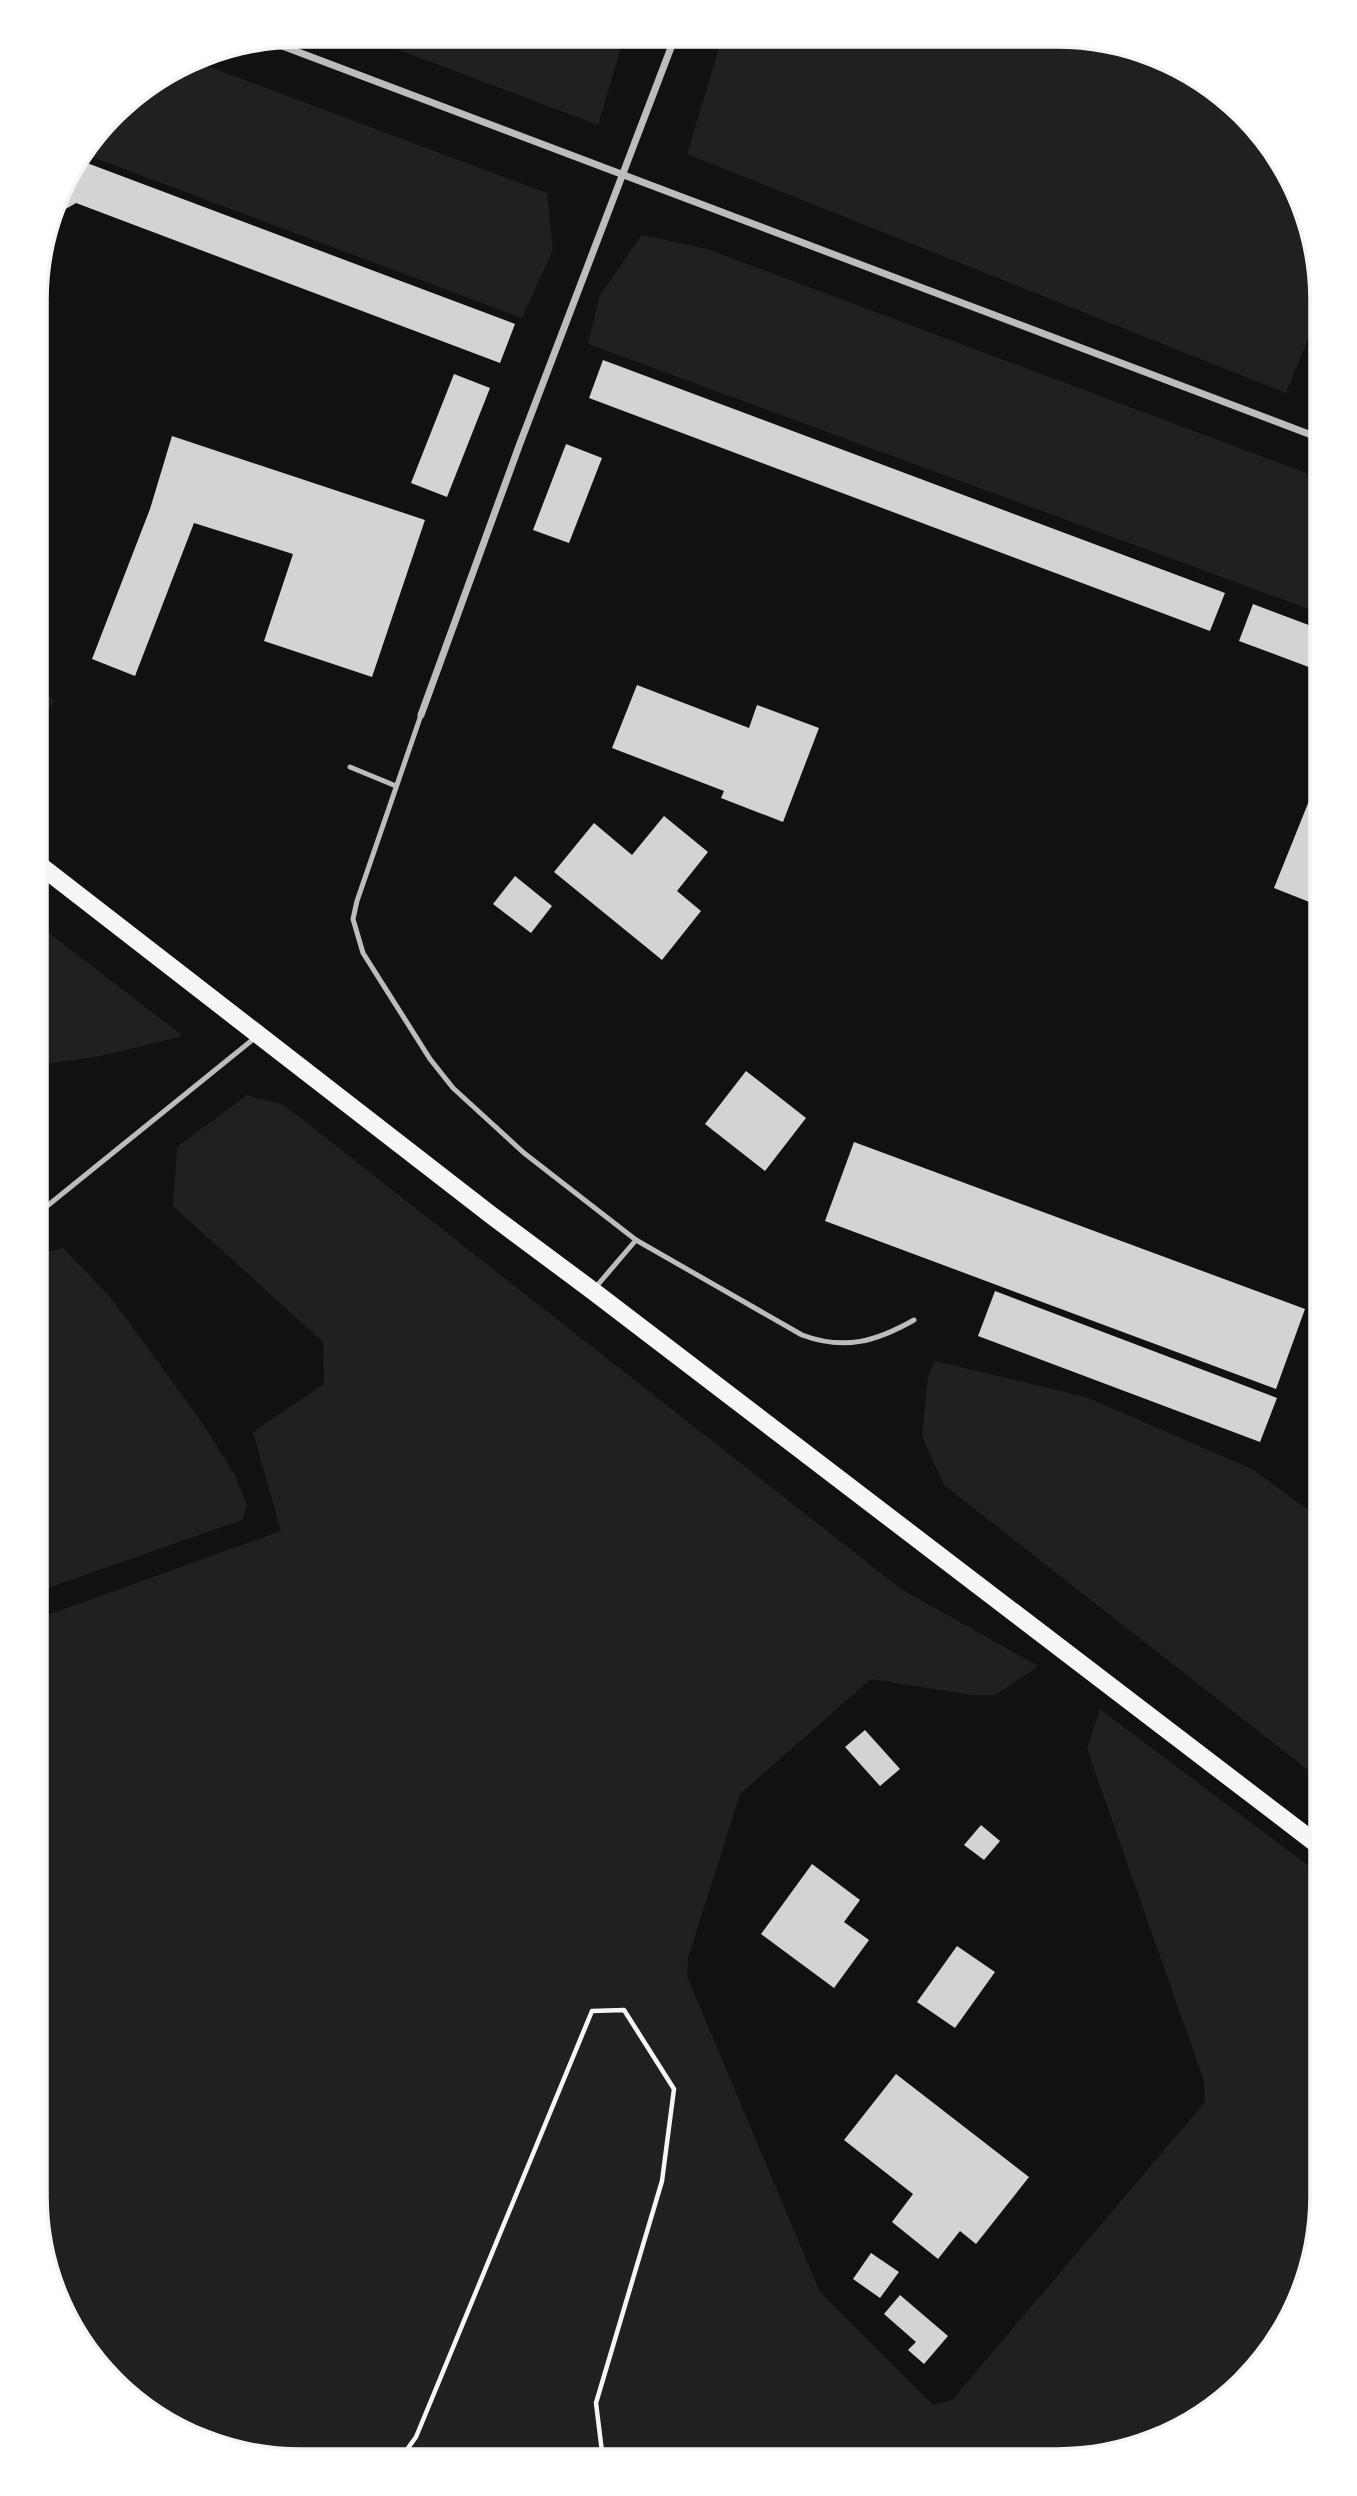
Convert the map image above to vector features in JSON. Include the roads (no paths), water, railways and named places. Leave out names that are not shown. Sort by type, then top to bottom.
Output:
[{"type":"main road","points":[[47,871],[491,1215],[1310,1839]]},
{"type":"street","points":[[421,715],[670,47]]},
{"type":"street","points":[[287,48],[1310,434]]},
{"type":"lane","points":[[421,715],[353,919],[363,953],[430,1059],[453,1088],[524,1153],[636,1240],[803,1335],[818,1341],[837,1343],[869,1341],[914,1320]]},
{"type":"lane","points":[[350,767],[396,786]]},
{"type":"lane","points":[[47,1206],[259,1035]]},
{"type":"lane","points":[[593,1291],[636,1240]]}]
